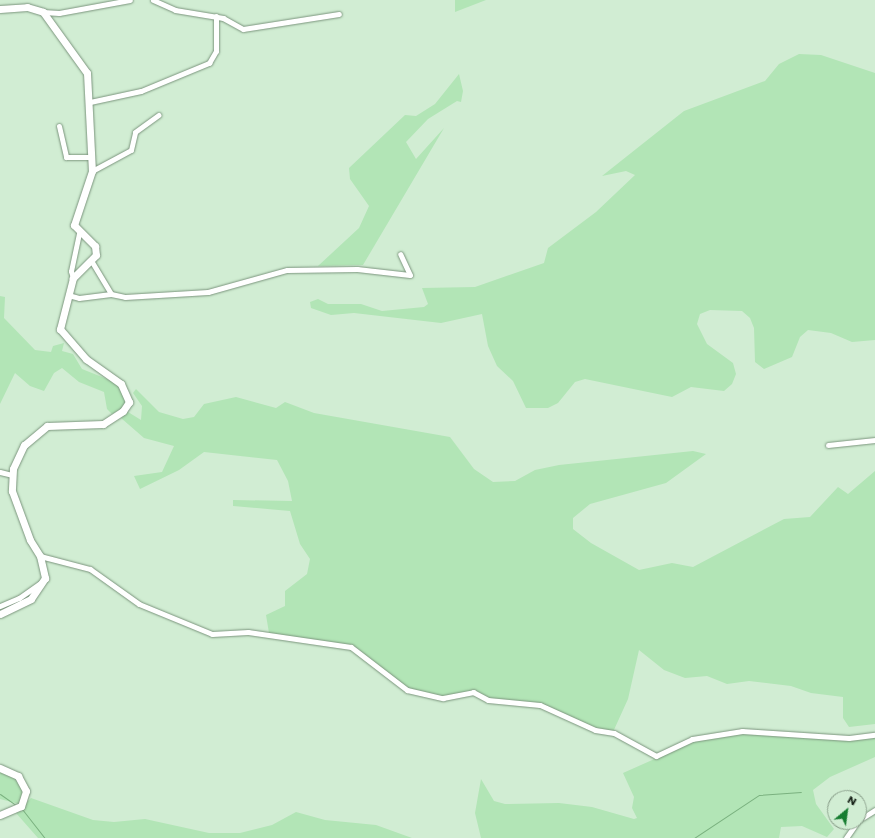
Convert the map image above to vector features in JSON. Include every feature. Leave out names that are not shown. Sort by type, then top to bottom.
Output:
[{"type":"street","points":[[43,12],[59,13],[130,0]]},
{"type":"street","points":[[153,0],[175,10],[216,16],[243,29],[339,14]]},
{"type":"street","points":[[1,9],[31,4],[43,12],[87,73],[90,102],[92,171],[75,216],[74,225],[79,233],[95,246],[96,255],[92,262],[73,278]]},
{"type":"street","points":[[90,102],[141,91],[209,63],[216,51],[216,16]]},
{"type":"street","points":[[92,171],[131,150],[135,132],[158,115]]},
{"type":"street","points":[[59,126],[66,157],[92,157]]},
{"type":"street","points":[[0,614],[31,599],[44,581],[40,556],[13,500],[12,475],[24,445],[39,430],[55,425],[103,424],[124,410],[128,402],[121,384],[86,358],[62,334],[60,324],[73,278],[71,271],[79,233]]},
{"type":"street","points":[[68,295],[79,298],[111,294],[125,297],[208,292],[287,270],[357,269],[410,275],[400,254]]},
{"type":"street","points":[[92,262],[111,294]]},
{"type":"street","points":[[828,445],[875,440]]},
{"type":"street","points":[[0,472],[12,475]]},
{"type":"street","points":[[40,556],[90,569],[139,604],[212,634],[248,632],[351,647],[407,690],[443,698],[473,692],[488,700],[540,705],[595,730],[614,733],[656,756],[692,739],[742,731],[849,738],[875,735]]},
{"type":"street","points":[[0,606],[44,581]]},
{"type":"street","points":[[0,768],[23,780],[26,791],[18,808],[0,815]]},
{"type":"green space","points":[[455,0],[486,0],[455,12]]},
{"type":"green space","points":[[799,54],[821,55],[875,73],[875,340],[852,342],[831,333],[808,330],[800,337],[792,357],[764,369],[755,362],[754,328],[750,318],[742,311],[710,310],[700,314],[697,324],[707,344],[733,363],[736,374],[732,384],[724,391],[691,387],[672,397],[585,379],[575,382],[558,403],[548,408],[526,408],[513,381],[497,366],[488,346],[482,314],[441,323],[354,313],[331,315],[311,308],[310,302],[318,299],[328,304],[361,304],[382,311],[424,307],[428,304],[422,288],[475,287],[544,263],[548,248],[596,212],[635,175],[626,171],[602,176],[684,111],[765,81],[779,64]]},
{"type":"green space","points":[[459,74],[463,91],[461,102],[457,101],[428,119],[406,142],[416,159],[444,128],[363,265],[318,266],[359,228],[369,206],[350,179],[349,168],[405,115],[416,116],[435,104]]},
{"type":"green space","points":[[0,296],[5,297],[4,318],[35,350],[51,352],[53,346],[64,343],[62,351],[73,354],[82,369],[117,383],[126,401],[123,408],[112,414],[107,409],[104,392],[79,382],[62,368],[54,373],[44,391],[30,386],[15,373],[0,404]]},
{"type":"green space","points":[[136,389],[159,412],[183,419],[194,417],[204,404],[236,397],[276,408],[285,402],[314,413],[450,437],[474,469],[493,482],[515,481],[535,470],[559,465],[693,451],[706,454],[666,483],[590,504],[573,518],[573,529],[591,543],[639,570],[672,563],[693,567],[784,519],[810,517],[838,487],[848,494],[875,471],[875,724],[849,727],[843,718],[843,697],[811,693],[791,686],[749,681],[727,684],[707,676],[685,678],[664,670],[639,650],[628,699],[613,732],[603,731],[553,709],[487,698],[478,692],[442,696],[404,687],[357,648],[269,633],[266,615],[285,606],[285,591],[307,574],[310,559],[300,544],[290,511],[233,506],[233,500],[292,501],[288,481],[277,460],[204,452],[179,470],[140,489],[134,476],[162,472],[174,446],[144,438],[121,418],[128,412],[141,420],[142,406],[133,393]]},
{"type":"green space","points":[[742,733],[843,740],[875,738],[875,757],[830,777],[813,790],[816,804],[827,819],[827,830],[833,830],[827,837],[802,826],[781,827],[779,838],[481,838],[475,813],[481,779],[494,801],[505,804],[559,803],[592,807],[634,819],[637,818],[632,808],[634,797],[623,773],[695,741]]},
{"type":"green space","points":[[0,770],[23,784],[23,795],[19,804],[0,799]]},
{"type":"green space","points":[[31,798],[93,820],[114,822],[145,819],[209,833],[240,833],[272,825],[296,812],[325,820],[376,825],[412,838],[38,838],[16,813]]},
{"type":"waterway","points":[[694,838],[759,795],[801,792]]},
{"type":"waterway","points":[[0,794],[16,805]]},
{"type":"waterway","points":[[22,809],[45,838]]},
{"type":"waterway","points":[[542,838],[579,838]]}]
